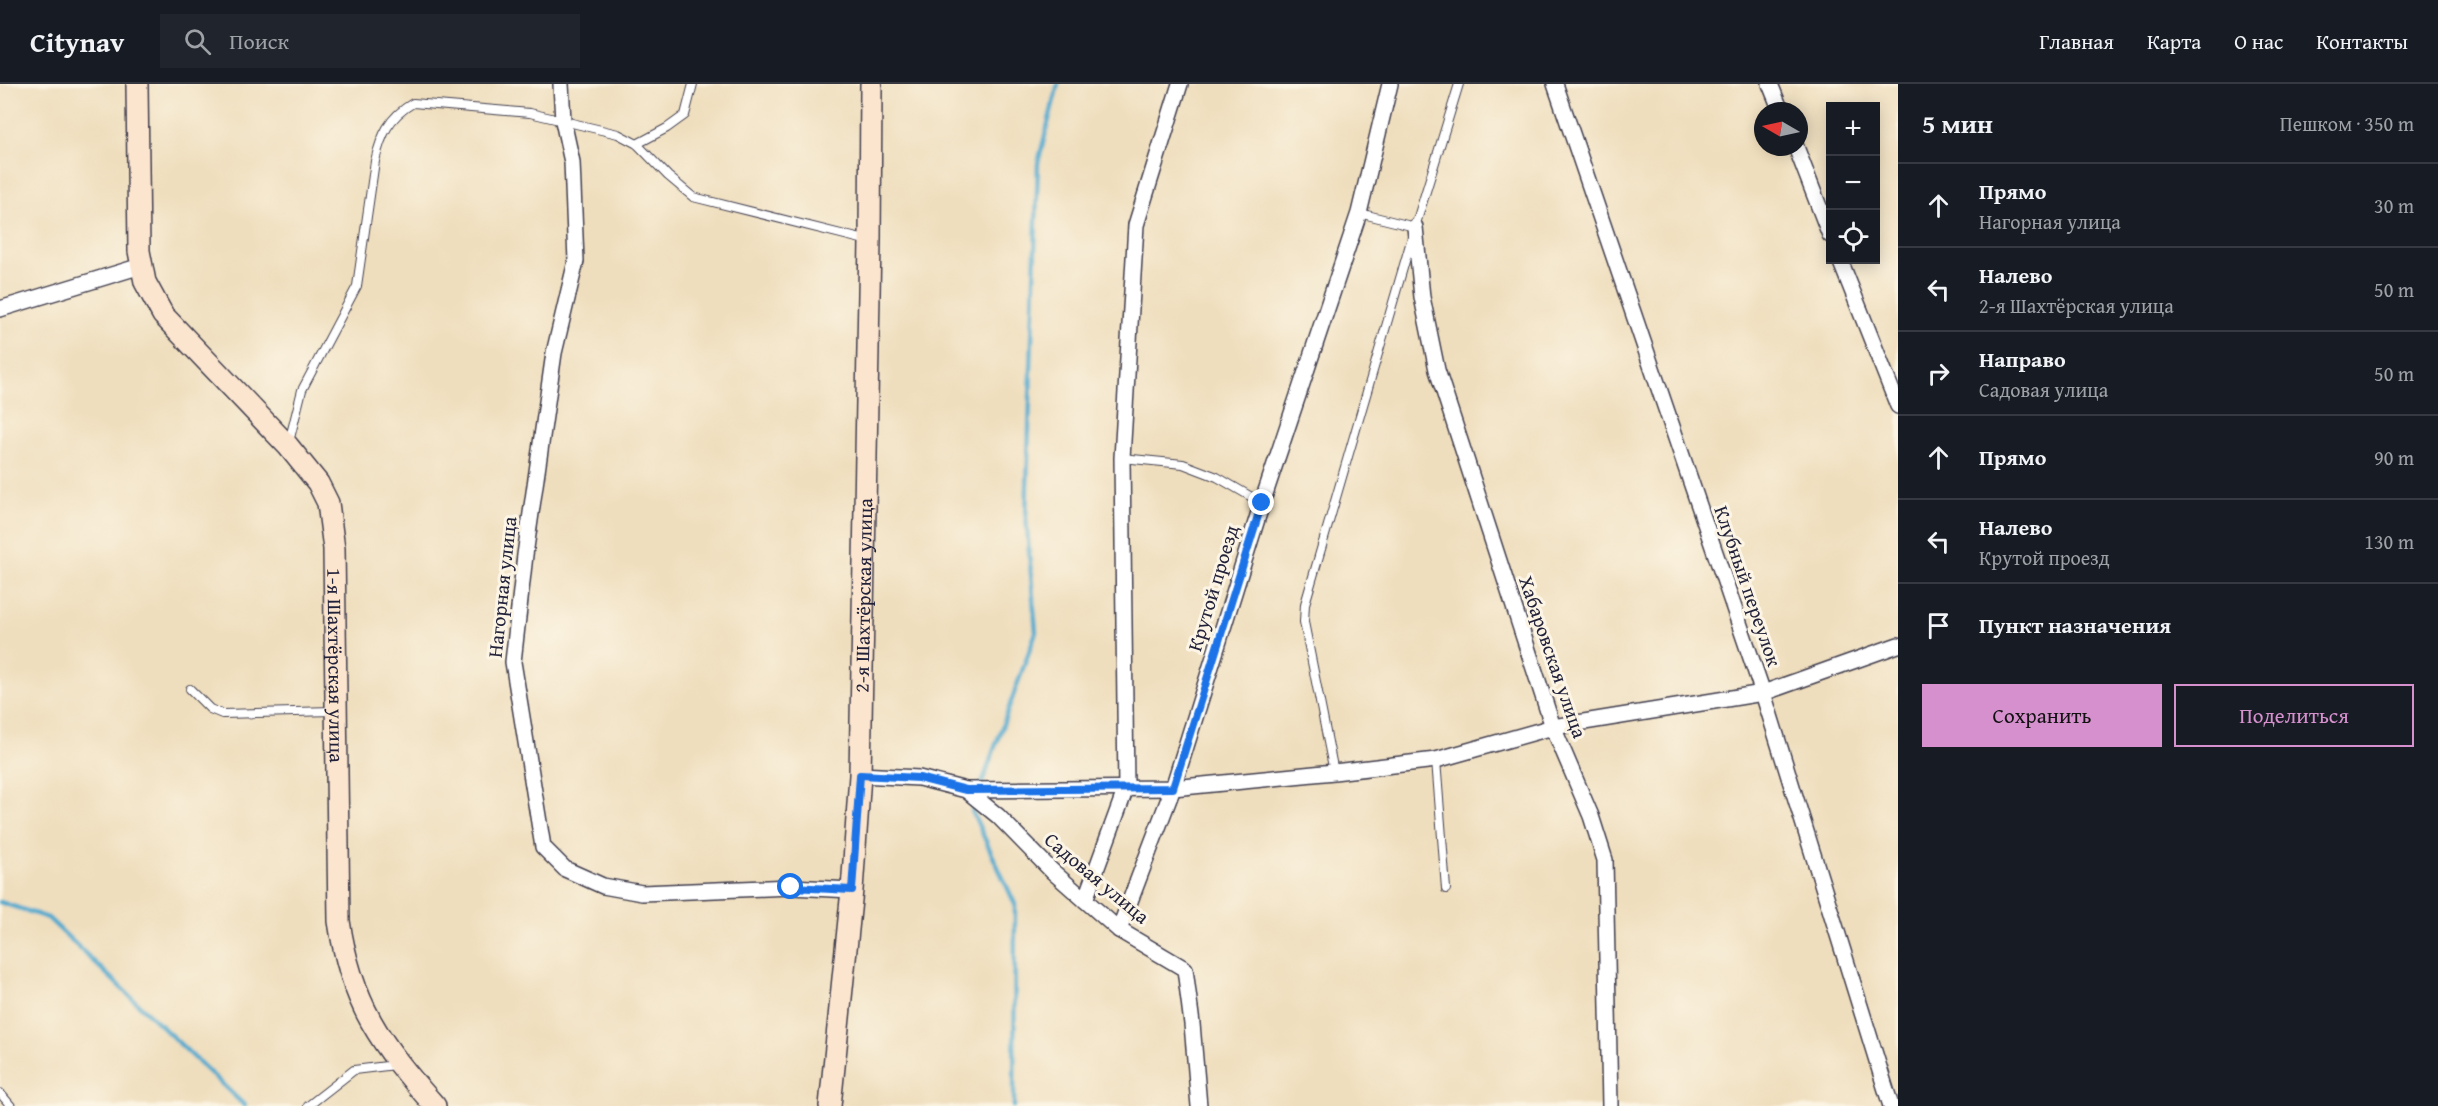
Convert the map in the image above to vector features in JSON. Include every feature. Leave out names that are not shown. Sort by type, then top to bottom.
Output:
[{"type":"street","name":"1-я Шахтёрская улица","points":[[137,84],[141,266],[153,299],[163,315],[288,446],[324,492],[332,526],[339,921],[342,941],[352,984],[377,1035],[398,1064],[435,1106]]},
{"type":"street","name":"Нагорная улица","points":[[561,84],[563,121],[572,162],[576,261],[554,353],[525,555],[513,662],[543,847],[565,868],[603,886],[642,893],[791,887],[852,890]]},
{"type":"street","name":"2-я Шахтёрская улица","points":[[830,1106],[852,890],[860,775],[871,84]]},
{"type":"street","points":[[1085,900],[1126,788],[1122,458],[1136,225],[1180,84]]},
{"type":"street","name":"Крутой проезд","points":[[1119,930],[1173,788],[1262,503],[1359,213],[1390,84]]},
{"type":"street","name":"Клубный переулок","points":[[1555,84],[1762,693],[1891,1106]]},
{"type":"street","points":[[1770,84],[1777,102]]},
{"type":"street","points":[[1799,156],[1826,225]]},
{"type":"street","name":"Хабаровская улица","points":[[1415,226],[1422,297],[1437,370],[1553,727],[1591,816],[1605,860],[1610,1106]]},
{"type":"street","points":[[1842,264],[1898,406]]},
{"type":"street","points":[[0,309],[141,266]]},
{"type":"street","points":[[966,790],[1173,788],[1436,760],[1553,727],[1762,693],[1898,645]]},
{"type":"street","name":"Садовая улица","points":[[860,775],[919,778],[966,790],[998,816],[1052,871],[1119,930],[1185,969],[1199,1106]]},
{"type":"lane","points":[[637,144],[667,128],[685,115],[693,84]]},
{"type":"lane","points":[[1334,772],[1304,622],[1305,604],[1415,226],[1459,84]]},
{"type":"lane","points":[[288,446],[302,390],[357,286],[379,143],[389,122],[399,111],[413,103],[530,113],[618,134],[637,144],[668,176],[693,197],[870,241]]},
{"type":"lane","points":[[1359,213],[1415,226]]},
{"type":"lane","points":[[1122,458],[1183,464],[1217,477],[1262,503]]},
{"type":"lane","points":[[190,689],[210,709],[222,714],[335,711]]},
{"type":"lane","points":[[1436,760],[1446,889]]},
{"type":"lane","points":[[308,1106],[354,1070],[398,1064]]},
{"type":"lane","points":[[0,1093],[11,1106]]},
{"type":"waterway","points":[[981,786],[1036,632],[1026,517],[1038,163],[1058,84]]},
{"type":"waterway","points":[[975,802],[972,811],[1015,904],[1014,1106]]},
{"type":"waterway","points":[[0,902],[48,918],[245,1106]]},
{"type":"route","points":[[791,887],[852,890],[860,775],[919,778],[966,790],[1173,788],[1262,503]]}]
